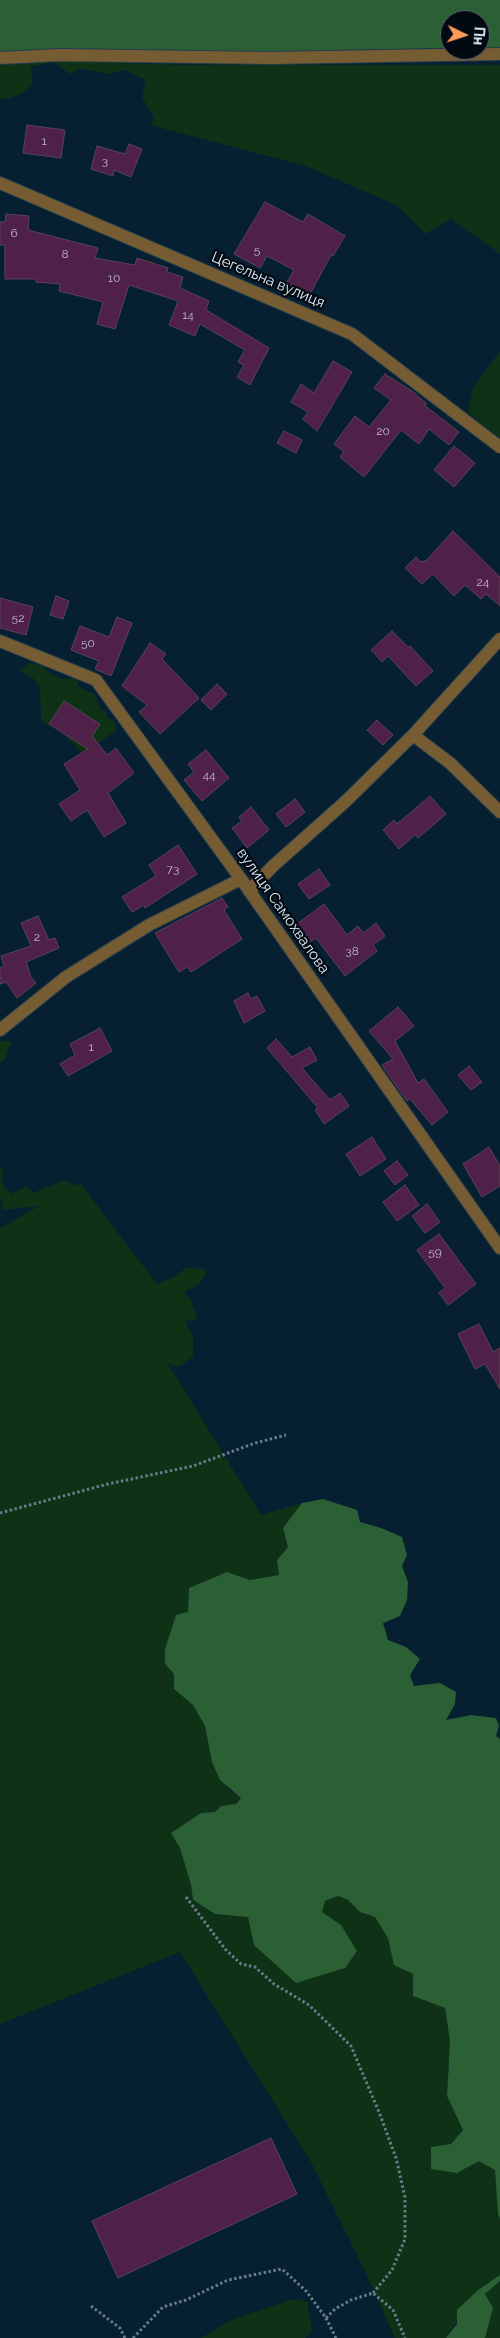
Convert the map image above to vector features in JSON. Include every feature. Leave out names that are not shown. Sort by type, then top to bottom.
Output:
[{"type":"street","points":[[0,58],[58,55],[270,58],[500,54]]},
{"type":"street","name":"Цегельна вулиця","points":[[0,183],[352,334],[500,447]]},
{"type":"street","points":[[249,891],[413,735],[500,638]]},
{"type":"street","name":"вулиця Самохвалова","points":[[0,641],[96,680],[241,879],[500,1248]]},
{"type":"street","points":[[413,735],[450,763],[500,812]]},
{"type":"street","points":[[0,1030],[66,977],[149,925],[241,879]]},
{"type":"path","points":[[0,1513],[108,1484],[193,1466],[255,1442],[286,1435]]},
{"type":"path","points":[[186,1897],[225,1949],[241,1964],[255,1968],[274,1984],[309,2005],[351,2046],[396,2158],[405,2197],[405,2239],[392,2270],[373,2293],[343,2304],[326,2318]]},
{"type":"path","points":[[133,2338],[163,2307],[228,2280],[282,2269],[306,2292],[326,2318],[336,2338]]},
{"type":"path","points":[[373,2293],[393,2310],[405,2338]]},
{"type":"path","points":[[91,2306],[120,2328],[125,2338]]},
{"type":"green space","points":[[0,0],[500,0],[500,48],[490,48],[490,10],[440,10],[440,48],[264,52],[0,51]]},
{"type":"green space","points":[[58,61],[186,65],[500,65],[500,254],[451,219],[425,234],[398,206],[306,166],[150,125],[154,118],[142,97],[146,80],[125,70],[107,74],[80,68],[70,74],[53,62],[30,67],[33,83],[23,93],[7,99],[0,98],[0,64]]},
{"type":"green space","points":[[500,351],[500,438],[468,412],[473,388]]},
{"type":"green space","points":[[29,663],[43,666],[50,674],[62,679],[76,678],[79,687],[95,695],[101,710],[106,711],[107,718],[115,721],[116,731],[82,753],[60,730],[50,723],[48,726],[41,720],[40,688],[33,678],[19,670]]},
{"type":"green space","points":[[0,1041],[12,1043],[7,1051],[6,1058],[0,1063]]},
{"type":"green space","points":[[0,1167],[3,1169],[2,1184],[11,1194],[26,1186],[33,1193],[65,1180],[75,1186],[80,1183],[157,1284],[174,1277],[186,1268],[205,1269],[205,1276],[198,1285],[184,1292],[191,1300],[197,1320],[185,1321],[193,1337],[193,1356],[179,1367],[168,1364],[261,1515],[302,1503],[283,1528],[288,1547],[277,1560],[279,1575],[250,1580],[227,1572],[189,1588],[188,1613],[176,1615],[165,1649],[165,1664],[174,1674],[174,1689],[193,1705],[205,1726],[212,1762],[229,1790],[241,1797],[236,1804],[221,1806],[215,1812],[201,1813],[175,1831],[191,1885],[193,1900],[215,1914],[248,1917],[254,1945],[341,1925],[321,1912],[325,1901],[338,1896],[348,1900],[360,1912],[375,1917],[388,1937],[395,1965],[413,1974],[413,1996],[445,2007],[450,2041],[447,2096],[463,2130],[451,2144],[457,2173],[479,2161],[496,2170],[498,2214],[500,2219],[500,2275],[478,2290],[446,2338],[395,2338],[363,2267],[311,2162],[180,1952],[0,2024],[0,1228],[39,1206],[3,1210],[0,1198]]},
{"type":"green space","points":[[323,1499],[357,1510],[360,1522],[402,1537],[407,1555],[402,1566],[408,1582],[407,1600],[400,1616],[383,1623],[388,1640],[406,1647],[420,1659],[410,1675],[414,1686],[440,1683],[456,1692],[455,1704],[446,1720],[471,1715],[496,1718],[499,1726],[496,1736],[500,1739],[500,2219],[495,2170],[479,2161],[457,2173],[431,2169],[431,2147],[451,2144],[463,2130],[447,2096],[450,2041],[445,2008],[413,1996],[413,1974],[394,1965],[388,1938],[375,1917],[360,1912],[348,1900],[338,1896],[325,1901],[322,1912],[341,1925],[357,1951],[345,1968],[296,1983],[254,1945],[248,1917],[215,1914],[193,1900],[191,1885],[180,1848],[171,1833],[201,1813],[215,1812],[221,1806],[236,1804],[241,1798],[220,1780],[212,1762],[205,1726],[193,1705],[174,1689],[174,1674],[165,1664],[165,1649],[176,1615],[188,1612],[189,1588],[227,1572],[250,1580],[279,1575],[277,1560],[288,1547],[283,1528],[302,1503]]},
{"type":"green space","points":[[500,2275],[500,2281],[485,2294],[493,2308],[485,2338],[446,2338],[457,2324],[457,2310],[478,2290]]},
{"type":"green space","points":[[500,2281],[500,2338],[485,2338],[488,2326],[484,2294]]},
{"type":"green space","points":[[291,2300],[307,2301],[312,2331],[305,2338],[201,2338],[231,2320]]},
{"type":"building","points":[[27,125],[65,130],[61,158],[23,153]]},
{"type":"building","points":[[129,144],[142,149],[131,177],[114,170],[113,176],[91,169],[97,146],[125,154]]},
{"type":"building","points":[[265,202],[303,222],[308,214],[345,236],[333,256],[331,255],[309,296],[286,284],[294,270],[267,256],[260,268],[234,254]]},
{"type":"building","points":[[6,214],[29,216],[28,230],[98,248],[95,258],[135,265],[137,258],[168,268],[167,272],[183,277],[180,288],[209,301],[206,310],[269,348],[250,385],[237,377],[244,365],[238,362],[245,350],[200,324],[195,336],[169,325],[178,301],[129,285],[115,329],[97,324],[103,302],[59,291],[60,284],[36,282],[36,279],[5,279],[5,245],[0,245],[0,222],[5,222]]},
{"type":"building","points":[[333,361],[352,372],[317,431],[303,419],[308,412],[291,402],[301,384],[314,393]]},
{"type":"building","points":[[385,374],[412,391],[427,404],[424,405],[459,432],[449,445],[429,429],[419,444],[401,430],[364,477],[340,457],[344,452],[334,444],[355,416],[369,427],[391,400],[374,388]]},
{"type":"building","points":[[284,431],[302,440],[296,453],[277,443]]},
{"type":"building","points":[[454,446],[475,463],[454,487],[434,470]]},
{"type":"building","points":[[453,531],[500,577],[500,606],[486,594],[481,599],[465,585],[454,596],[433,574],[422,584],[405,568],[416,557],[421,562],[427,560]]},
{"type":"building","points":[[56,596],[69,601],[63,619],[50,615]]},
{"type":"building","points":[[0,598],[33,607],[26,635],[0,628]]},
{"type":"building","points":[[117,617],[132,623],[111,676],[95,669],[99,661],[71,650],[80,626],[109,637]]},
{"type":"building","points":[[392,631],[408,647],[410,646],[433,671],[416,686],[388,656],[382,662],[371,650]]},
{"type":"building","points":[[150,643],[166,654],[162,659],[199,698],[160,734],[139,712],[147,705],[122,686]]},
{"type":"building","points":[[217,684],[227,694],[211,710],[201,700]]},
{"type":"building","points":[[64,701],[100,724],[92,736],[107,755],[116,748],[134,773],[108,793],[126,823],[104,837],[87,810],[71,821],[59,804],[80,790],[64,764],[88,749],[49,724]]},
{"type":"building","points":[[377,720],[393,735],[383,745],[367,730]]},
{"type":"building","points":[[206,750],[229,778],[202,801],[184,780],[194,772],[188,764]]},
{"type":"building","points":[[430,796],[446,814],[418,838],[415,835],[399,849],[383,830],[394,820],[397,824]]},
{"type":"building","points":[[295,799],[305,812],[286,827],[276,814]]},
{"type":"building","points":[[251,807],[269,830],[247,848],[232,828],[242,821],[239,817]]},
{"type":"building","points":[[178,845],[197,874],[145,908],[144,905],[132,912],[122,897],[156,876],[149,865]]},
{"type":"building","points":[[319,869],[330,885],[309,899],[298,884]]},
{"type":"building","points":[[222,898],[228,907],[224,910],[242,939],[191,972],[187,967],[179,972],[155,933]]},
{"type":"building","points":[[324,904],[347,935],[358,926],[363,933],[376,923],[385,936],[373,945],[377,951],[345,976],[316,938],[310,942],[297,924]]},
{"type":"building","points":[[38,916],[49,940],[55,938],[59,948],[26,962],[31,977],[36,983],[17,998],[6,982],[0,984],[0,968],[4,966],[1,956],[31,946],[21,923]]},
{"type":"building","points":[[248,993],[251,999],[257,996],[265,1011],[244,1023],[234,1001]]},
{"type":"building","points":[[398,1007],[414,1026],[395,1041],[418,1083],[424,1079],[448,1112],[432,1125],[410,1099],[407,1101],[388,1074],[382,1065],[393,1059],[369,1031]]},
{"type":"building","points":[[100,1028],[112,1051],[68,1076],[60,1064],[75,1055],[70,1044]]},
{"type":"building","points":[[276,1039],[292,1057],[310,1047],[317,1060],[302,1068],[330,1100],[340,1093],[349,1106],[324,1124],[315,1110],[318,1108],[267,1048]]},
{"type":"building","points":[[469,1066],[482,1082],[471,1090],[458,1075]]},
{"type":"building","points":[[372,1137],[386,1159],[360,1176],[346,1154]]},
{"type":"building","points":[[489,1147],[500,1166],[500,1186],[482,1197],[463,1164]]},
{"type":"building","points":[[397,1161],[408,1175],[395,1185],[384,1171]]},
{"type":"building","points":[[405,1185],[419,1205],[397,1221],[383,1202]]},
{"type":"building","points":[[427,1204],[440,1222],[425,1233],[412,1216]]},
{"type":"building","points":[[439,1234],[476,1284],[448,1305],[439,1293],[445,1288],[417,1250]]},
{"type":"building","points":[[479,1324],[493,1352],[500,1348],[500,1389],[485,1364],[475,1369],[458,1334]]},
{"type":"building","points":[[271,2138],[297,2194],[118,2278],[92,2221]]}]
